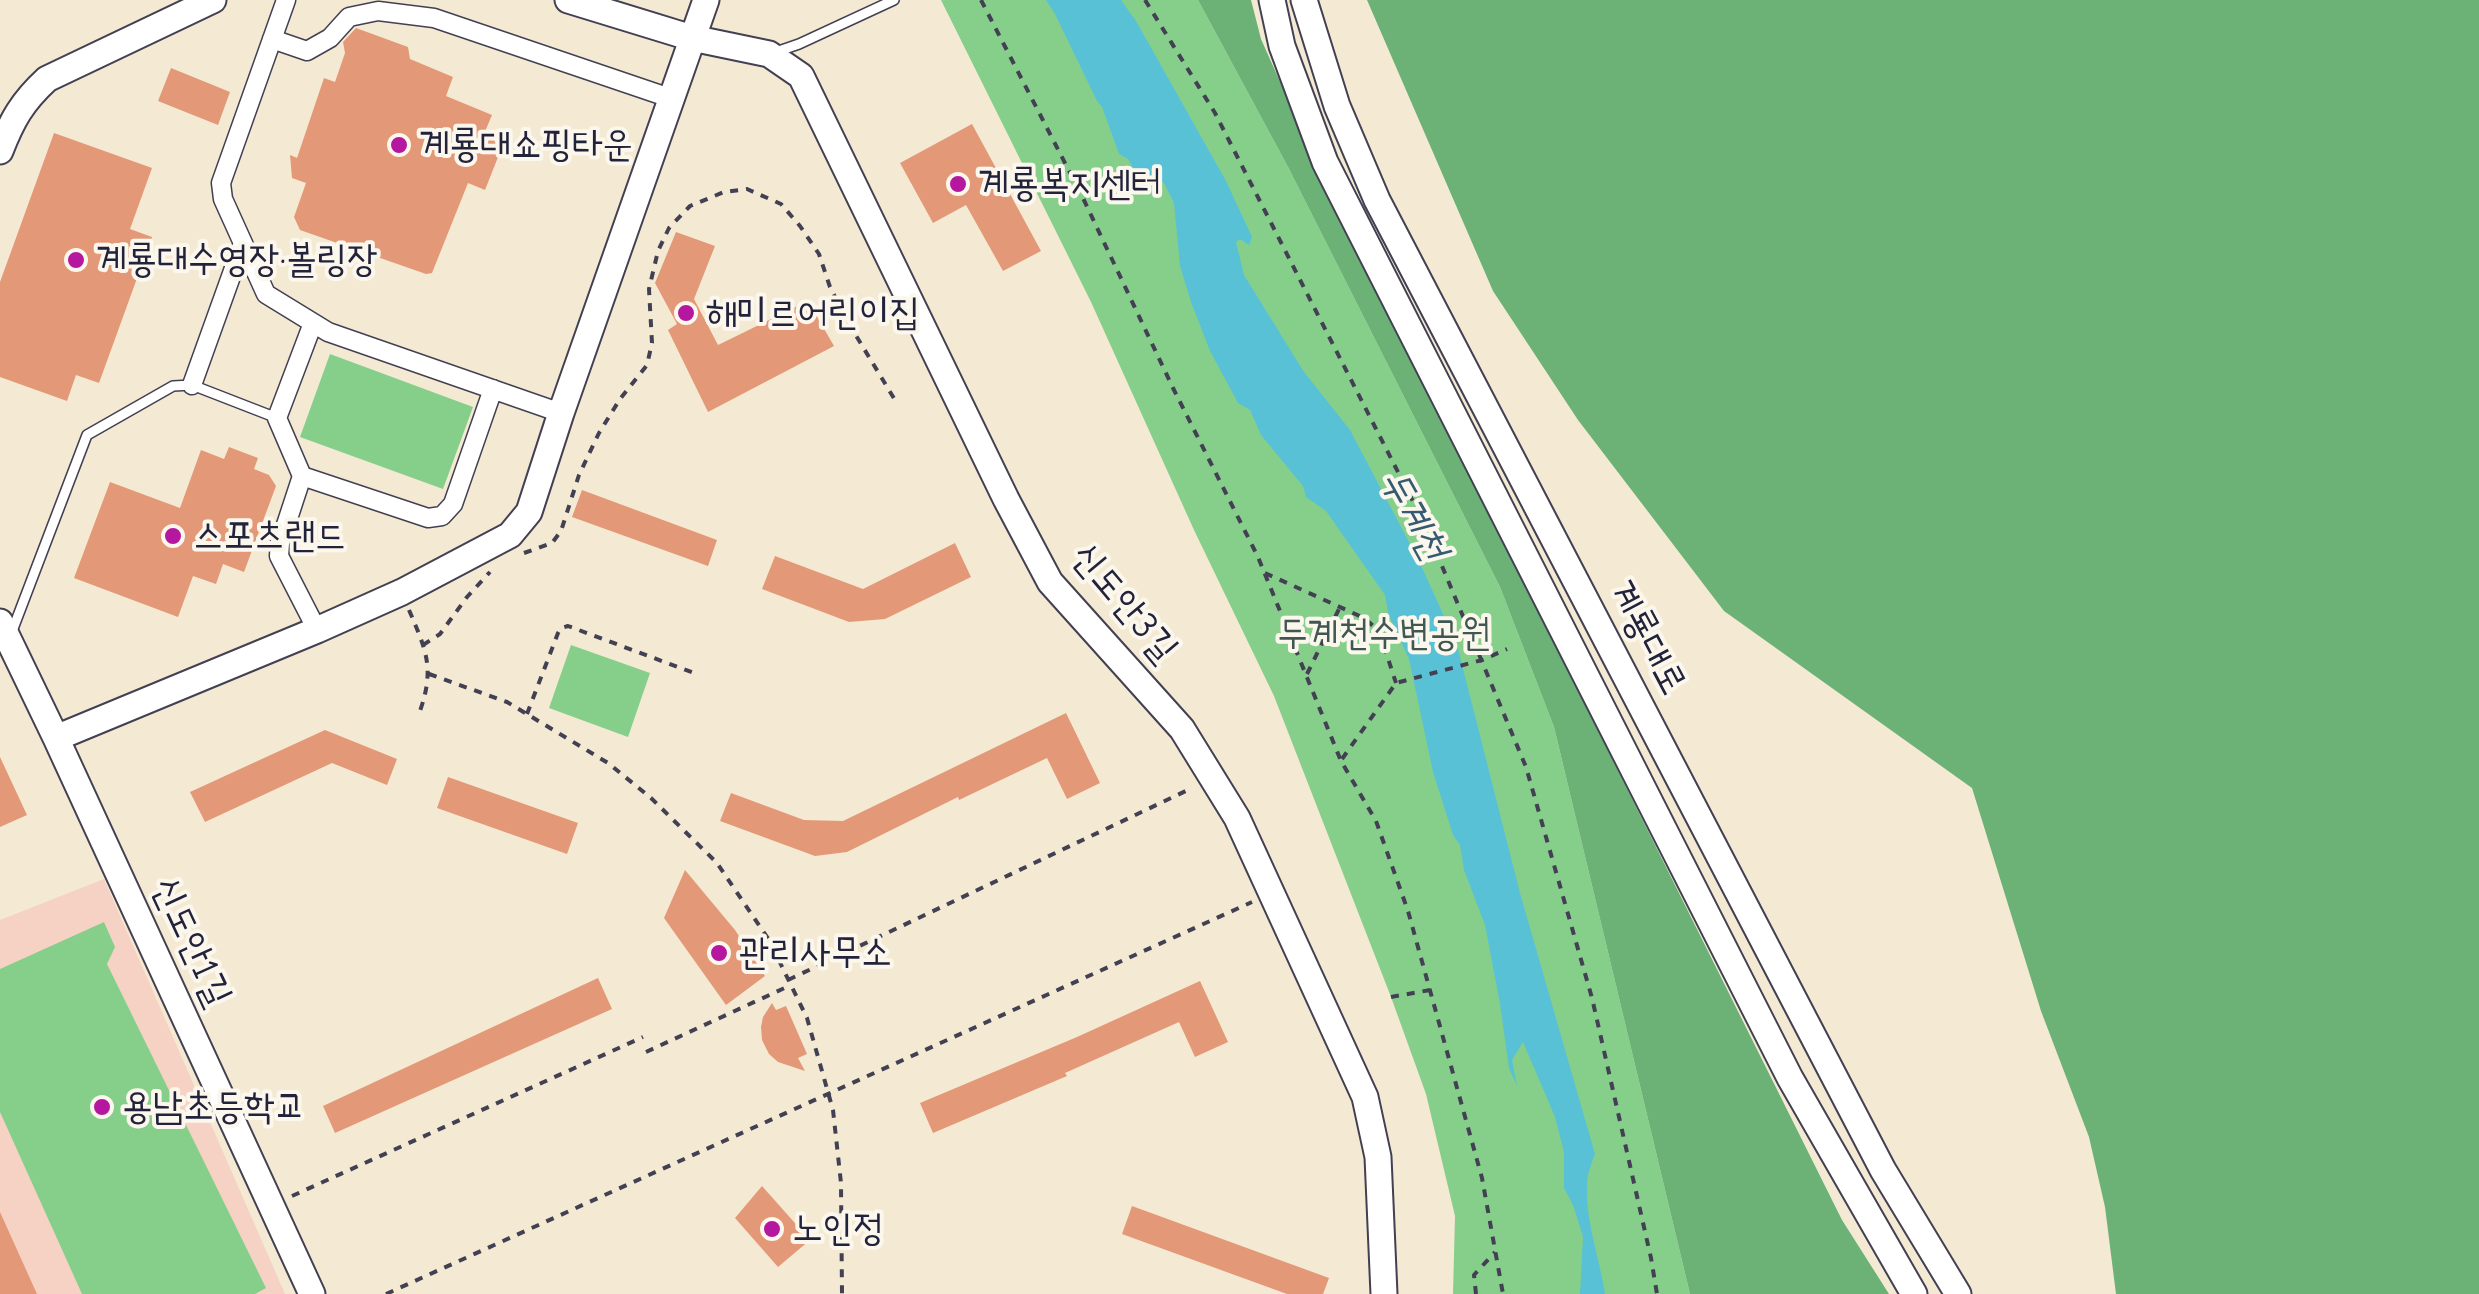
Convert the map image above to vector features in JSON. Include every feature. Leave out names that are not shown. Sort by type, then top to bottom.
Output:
[{"type":"street","points":[[0,151],[26,98],[46,79],[213,0]]},
{"type":"street","points":[[286,0],[221,184],[223,199],[266,294],[328,332],[560,413]]},
{"type":"street","points":[[568,0],[692,38]]},
{"type":"street","points":[[56,738],[402,592],[510,535],[528,512],[706,0]]},
{"type":"street","name":"계룡대로","points":[[1272,0],[1282,46],[1325,162],[1790,1078],[1914,1294]]},
{"type":"street","name":"계룡대로","points":[[1304,0],[1336,106],[1376,200],[1883,1170],[1958,1294]]},
{"type":"street","points":[[272,40],[308,51],[330,38],[349,17],[378,11],[434,18],[670,98]]},
{"type":"street","name":"신도안3길","points":[[692,38],[769,54],[801,76],[1050,582],[1182,729],[1237,818],[1365,1097],[1378,1158],[1384,1294]]},
{"type":"street","points":[[192,385],[243,243]]},
{"type":"street","points":[[313,324],[277,418],[302,476],[279,556],[317,630]]},
{"type":"street","points":[[302,476],[428,518],[442,516],[453,504],[493,390]]},
{"type":"street","name":"신도안1길","points":[[4,632],[312,1294]]},
{"type":"lane","points":[[769,54],[894,0]]},
{"type":"lane","points":[[4,632],[87,435],[172,386],[192,385],[277,418]]},
{"type":"path","points":[[982,0],[1082,196],[1264,572],[1340,761],[1376,822],[1408,911],[1482,1178],[1503,1294]]},
{"type":"path","points":[[1145,0],[1216,113],[1424,523],[1526,767],[1592,998],[1657,1294]]},
{"type":"path","points":[[512,559],[552,543],[561,532],[579,476],[599,433],[648,365],[652,343],[648,289],[658,250],[669,228],[690,206],[724,192],[747,189],[780,204],[819,254],[846,319],[894,400]]},
{"type":"path","points":[[424,644],[440,634],[494,567]]},
{"type":"path","points":[[1264,572],[1364,618],[1379,632],[1396,683]]},
{"type":"path","points":[[402,592],[424,644],[430,674],[420,710]]},
{"type":"path","points":[[1306,676],[1340,607]]},
{"type":"path","points":[[527,714],[561,628],[568,626],[694,673]]},
{"type":"path","points":[[1340,761],[1396,683],[1508,650]]},
{"type":"path","points":[[430,674],[507,702],[608,762],[718,863],[769,940],[807,1018],[833,1110],[840,1183],[842,1294]]},
{"type":"path","points":[[646,1052],[1212,779]]},
{"type":"path","points":[[386,1294],[1272,893]]},
{"type":"path","points":[[1391,997],[1430,990]]},
{"type":"path","points":[[272,1205],[643,1038]]},
{"type":"path","points":[[1476,1294],[1474,1276],[1495,1252]]},
{"type":"shaded area","name":"용남초등학교","points":[[104,879],[285,1294],[0,1294],[0,920]]},
{"type":"green space","name":"두계천수변공원","points":[[941,0],[1198,0],[1288,167],[1500,587],[1554,727],[1690,1294],[1453,1294],[1455,1216],[1426,1094],[1274,696],[1091,302]]},
{"type":"green space","points":[[1198,0],[1251,0],[1261,39],[1326,185],[1842,1220],[1889,1294],[1690,1294],[1554,727],[1500,587],[1288,167]]},
{"type":"green space","points":[[1367,0],[2479,0],[2479,1294],[2116,1294],[2105,1207],[2089,1137],[2041,1011],[1972,788],[1724,611],[1578,420],[1493,291]]},
{"type":"green space","points":[[330,354],[473,407],[443,489],[300,437]]},
{"type":"green space","points":[[571,645],[650,673],[628,737],[549,708]]},
{"type":"green space","name":"용남초등학교","points":[[104,922],[115,947],[107,964],[266,1288],[255,1294],[82,1294],[0,1112],[0,969]]},
{"type":"water","name":"두계천","points":[[1046,0],[1121,0],[1136,21],[1226,181],[1252,237],[1249,245],[1240,239],[1236,242],[1244,275],[1304,372],[1350,430],[1419,561],[1457,645],[1520,893],[1595,1154],[1587,1198],[1605,1294],[1580,1294],[1583,1237],[1564,1188],[1564,1152],[1555,1117],[1523,1042],[1512,1060],[1517,1086],[1509,1068],[1485,925],[1433,772],[1409,659],[1388,613],[1385,595],[1326,511],[1306,497],[1303,486],[1261,435],[1250,410],[1238,403],[1210,351],[1191,302],[1180,266],[1174,203],[1164,183],[1156,177],[1141,182],[1128,159],[1119,154],[1102,107]]},
{"type":"building","name":"계룡대쇼핑타운","points":[[356,28],[408,47],[410,59],[453,77],[446,96],[492,115],[484,134],[493,138],[500,152],[485,190],[468,183],[432,273],[300,230],[294,217],[306,183],[292,178],[290,155],[297,158],[324,78],[335,82],[345,53],[343,42]]},
{"type":"building","points":[[171,68],[230,92],[218,125],[158,101]]},
{"type":"building","name":"계룡복지센터","points":[[972,124],[1041,251],[1003,271],[966,205],[933,223],[900,163]]},
{"type":"building","name":"계룡대수영장·볼링장","points":[[54,133],[152,168],[130,229],[152,237],[99,383],[76,375],[67,401],[0,377],[0,282]]},
{"type":"building","name":"해미르어린이집","points":[[676,232],[715,246],[694,299],[718,345],[808,301],[834,346],[708,412],[668,330],[677,324],[655,283]]},
{"type":"building","name":"스포츠랜드","points":[[229,447],[258,458],[254,469],[269,475],[276,486],[244,572],[223,564],[216,584],[193,576],[178,617],[74,578],[110,482],[180,508],[201,450],[224,459]]},
{"type":"building","points":[[582,490],[717,540],[708,566],[572,517]]},
{"type":"building","points":[[955,543],[971,577],[885,619],[849,622],[762,589],[775,556],[863,589]]},
{"type":"building","points":[[1066,713],[1100,783],[1067,799],[1047,758],[847,852],[815,856],[720,821],[731,793],[804,820],[843,821]]},
{"type":"building","points":[[325,730],[397,759],[387,785],[332,763],[205,822],[190,792]]},
{"type":"building","points":[[0,757],[27,815],[0,827]]},
{"type":"building","points":[[448,777],[578,823],[567,854],[437,808]]},
{"type":"building","name":"관리사무소","points":[[685,870],[735,930],[765,976],[726,1005],[664,918]]},
{"type":"building","points":[[598,978],[612,1009],[335,1133],[323,1106]]},
{"type":"building","points":[[1200,981],[1228,1042],[1195,1057],[1179,1022],[1065,1073],[1067,1076],[933,1133],[920,1103]]},
{"type":"building","points":[[772,1003],[776,1010],[786,1006],[807,1054],[798,1058],[805,1071],[778,1062],[762,1040],[763,1017]]},
{"type":"building","name":"노인정","points":[[762,1186],[810,1240],[778,1267],[735,1218]]},
{"type":"building","points":[[1132,1206],[1329,1278],[1323,1294],[1287,1294],[1122,1234]]},
{"type":"building","points":[[0,1212],[37,1294],[0,1294]]},
{"type":"place","name":"계룡대쇼핑타운","points":[[399,145]]},
{"type":"place","name":"계룡복지센터","points":[[958,184]]},
{"type":"place","name":"계룡대수영장·볼링장","points":[[76,260]]},
{"type":"place","name":"해미르어린이집","points":[[686,313]]},
{"type":"place","name":"스포츠랜드","points":[[173,536]]},
{"type":"place","name":"관리사무소","points":[[719,953]]},
{"type":"place","name":"용남초등학교","points":[[102,1107]]},
{"type":"place","name":"노인정","points":[[772,1229]]}]
